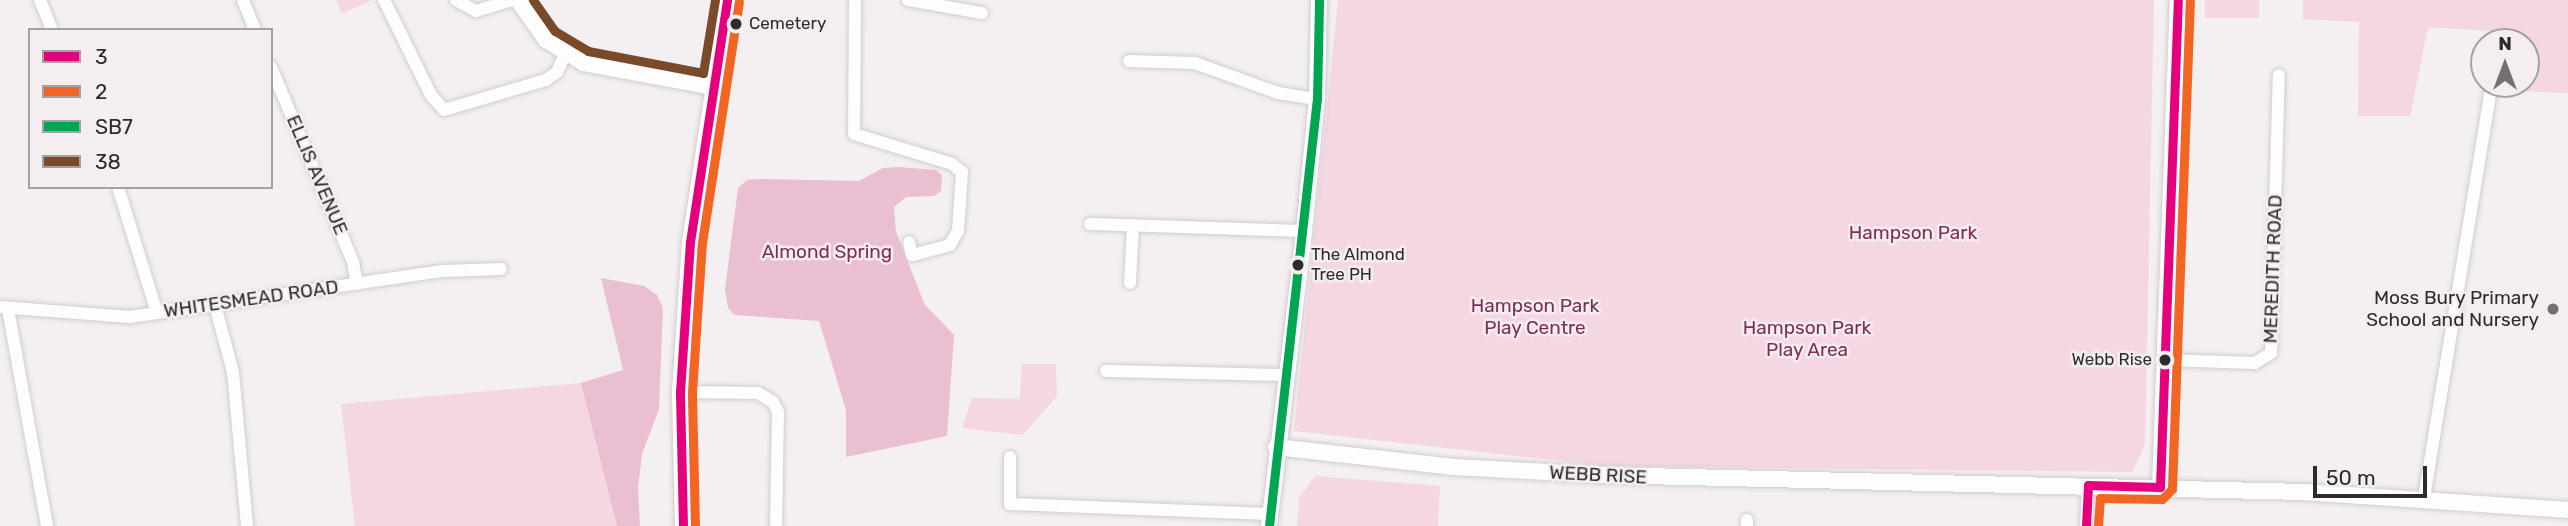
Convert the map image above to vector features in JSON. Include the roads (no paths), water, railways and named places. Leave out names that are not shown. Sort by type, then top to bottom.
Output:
[{"type":"street","points":[[40,0],[51,28]]},
{"type":"street","points":[[243,0],[255,28]]},
{"type":"street","points":[[384,0],[431,96],[444,110],[546,80],[557,72],[565,54]]},
{"type":"street","points":[[456,0],[467,8],[484,11],[512,0]]},
{"type":"street","points":[[517,0],[533,26],[565,54],[599,68],[713,87]]},
{"type":"street","points":[[683,526],[680,391],[690,242],[727,0]]},
{"type":"street","points":[[855,0],[854,134],[952,164],[962,172],[958,231],[950,245],[911,249],[916,270]]},
{"type":"street","points":[[908,0],[982,13]]},
{"type":"street","points":[[1010,457],[1010,504],[1269,520],[1317,99],[1319,0]]},
{"type":"street","points":[[2160,487],[2178,0]]},
{"type":"street","points":[[1129,61],[1195,63],[1278,93],[1317,99]]},
{"type":"street","name":"ELLIS AVENUE","points":[[273,72],[353,262],[357,284]]},
{"type":"street","name":"MEREDITH ROAD","points":[[2164,359],[2255,363],[2270,353],[2279,75]]},
{"type":"street","points":[[2424,498],[2490,98]]},
{"type":"street","points":[[119,189],[158,313]]},
{"type":"street","points":[[1090,224],[1304,231]]},
{"type":"street","points":[[1130,284],[1133,225]]},
{"type":"street","name":"WHITESMEAD ROAD","points":[[4,308],[100,317],[158,313],[443,271],[501,269]]},
{"type":"street","points":[[215,305],[233,372],[247,526]]},
{"type":"street","points":[[4,308],[47,526]]},
{"type":"street","points":[[1106,371],[1285,375]]},
{"type":"street","points":[[680,391],[758,393],[774,402],[778,412],[776,526]]},
{"type":"street","name":"WEBB RISE","points":[[1276,447],[1454,467],[1603,475],[2160,487],[2424,498],[2568,510]]},
{"type":"street","points":[[2086,526],[2088,485]]},
{"type":"place","name":"Cemetery","points":[[736,24]]},
{"type":"place","name":"The Almond Tree PH","points":[[1298,265]]},
{"type":"place","name":"Moss Bury Primary School and Nursery","points":[[2553,309]]},
{"type":"place","name":"Webb Rise","points":[[2165,360]]},
{"type":"park label","name":"Hampson Park","points":[[1913,233]]},
{"type":"park label","name":"Almond Spring","points":[[827,252]]},
{"type":"park label","name":"Hampson Park Play Centre","points":[[1535,317]]},
{"type":"park label","name":"Hampson Park Play Area","points":[[1807,339]]}]
